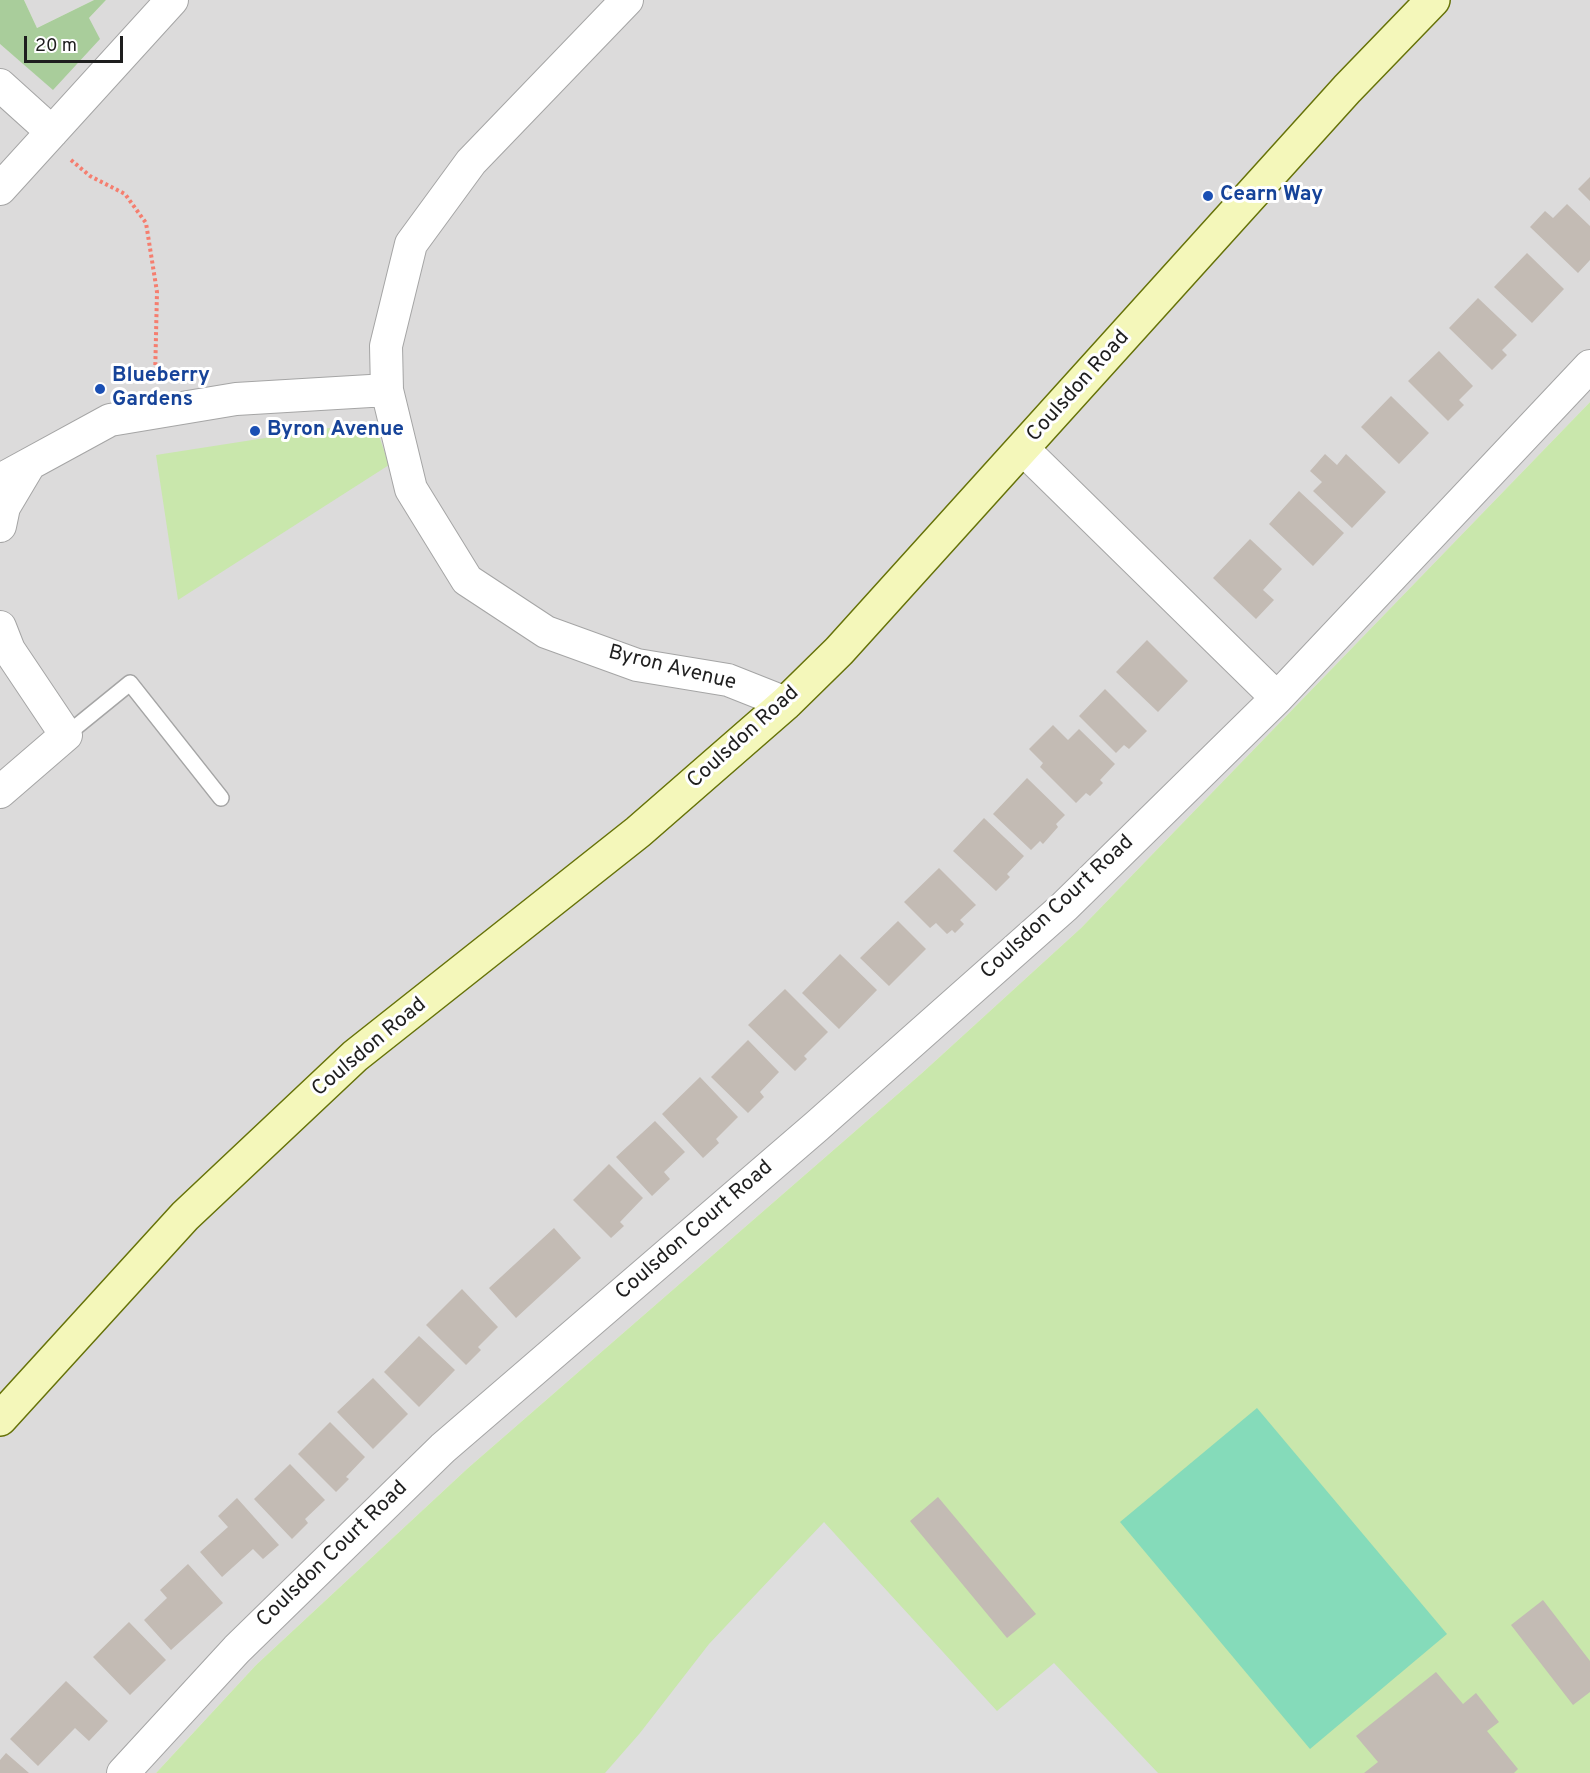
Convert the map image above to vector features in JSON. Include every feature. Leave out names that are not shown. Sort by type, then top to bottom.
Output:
[{"type":"main road","name":"Coulsdon Road","points":[[0,1419],[185,1216],[355,1056],[638,832],[786,703],[839,651],[1347,89],[1433,0]]},
{"type":"street","points":[[0,189],[172,0]]},
{"type":"street","name":"Byron Avenue","points":[[627,0],[471,162],[411,244],[386,346],[387,390],[411,489],[467,580],[546,632],[637,665],[728,680],[786,703]]},
{"type":"street","points":[[0,85],[52,132]]},
{"type":"street","points":[[1023,449],[1276,698],[1590,366]]},
{"type":"street","points":[[0,480],[111,420],[236,399],[387,390]]},
{"type":"street","points":[[0,526],[4,507],[30,464]]},
{"type":"street","points":[[0,627],[9,650],[66,735],[0,792]]},
{"type":"street","name":"Coulsdon Court Road","points":[[123,1773],[237,1649],[443,1448],[817,1126],[1064,907],[1276,698]]},
{"type":"lane","points":[[66,735],[130,683],[221,798]]},
{"type":"path","points":[[52,132],[65,140],[70,159],[90,176],[124,194],[146,223],[157,292],[155,413]]},
{"type":"shaded area","points":[[24,0],[94,0],[37,28]]},
{"type":"shaded area","points":[[106,0],[1590,0],[1590,402],[1081,928],[922,1073],[468,1468],[256,1665],[156,1773],[0,1773],[0,44],[53,89],[89,18]]},
{"type":"shaded area","points":[[824,1522],[997,1711],[1054,1663],[1158,1773],[605,1773],[640,1733],[709,1644]]},
{"type":"green space","points":[[0,0],[24,0],[37,28],[94,0],[106,0],[89,18],[100,39],[53,90],[0,44]]},
{"type":"green space","points":[[1590,402],[1590,1773],[156,1773],[256,1665],[468,1468],[922,1073],[1081,928]]},
{"type":"green space","points":[[374,421],[389,465],[178,600],[156,455]]},
{"type":"green space","points":[[1257,1408],[1447,1634],[1310,1749],[1120,1522]]},
{"type":"building","points":[[1590,177],[1590,201],[1578,189]]},
{"type":"building","points":[[1567,204],[1590,226],[1590,260],[1578,273],[1530,227],[1545,211],[1553,218]]},
{"type":"building","points":[[1527,253],[1564,289],[1532,323],[1494,287]]},
{"type":"building","points":[[1478,298],[1517,335],[1502,350],[1507,355],[1492,370],[1449,328]]},
{"type":"building","points":[[1439,351],[1473,386],[1459,400],[1464,405],[1448,421],[1408,381]]},
{"type":"building","points":[[1391,396],[1429,433],[1399,464],[1361,427]]},
{"type":"building","points":[[1325,454],[1337,465],[1346,454],[1386,492],[1352,528],[1313,491],[1322,482],[1310,471]]},
{"type":"building","points":[[1299,491],[1344,533],[1313,566],[1269,524]]},
{"type":"building","points":[[1250,539],[1282,569],[1263,590],[1274,600],[1256,619],[1213,578]]},
{"type":"building","points":[[1147,640],[1188,681],[1158,712],[1116,672]]},
{"type":"building","points":[[1105,689],[1147,731],[1129,749],[1124,745],[1116,753],[1079,716]]},
{"type":"building","points":[[1053,725],[1068,740],[1079,729],[1115,764],[1100,780],[1103,783],[1090,796],[1086,793],[1076,803],[1040,767],[1043,763],[1029,749]]},
{"type":"building","points":[[1027,778],[1065,815],[1043,844],[1040,841],[1031,850],[993,814]]},
{"type":"building","points":[[984,818],[1024,856],[1007,874],[1010,877],[996,891],[953,851]]},
{"type":"building","points":[[939,868],[976,905],[960,920],[964,924],[955,933],[952,930],[947,934],[936,923],[930,928],[904,902]]},
{"type":"building","points":[[898,921],[926,949],[889,986],[860,958]]},
{"type":"building","points":[[840,954],[877,990],[839,1029],[802,993]]},
{"type":"building","points":[[785,989],[828,1032],[804,1056],[807,1059],[795,1071],[748,1025]]},
{"type":"building","points":[[748,1040],[779,1072],[760,1092],[764,1097],[748,1113],[711,1077]]},
{"type":"building","points":[[700,1077],[738,1117],[716,1139],[719,1143],[703,1158],[662,1114]]},
{"type":"building","points":[[655,1121],[685,1152],[664,1172],[670,1179],[652,1196],[616,1157]]},
{"type":"building","points":[[609,1164],[643,1198],[620,1222],[624,1226],[611,1238],[573,1200]]},
{"type":"building","points":[[554,1228],[581,1258],[516,1318],[489,1288]]},
{"type":"building","points":[[462,1289],[498,1327],[478,1347],[481,1350],[466,1365],[426,1325]]},
{"type":"building","points":[[419,1336],[455,1370],[419,1407],[384,1372]]},
{"type":"building","points":[[373,1378],[408,1414],[373,1449],[337,1412]]},
{"type":"building","points":[[330,1422],[365,1457],[346,1477],[349,1479],[336,1492],[298,1454]]},
{"type":"building","points":[[290,1464],[325,1500],[305,1519],[308,1523],[292,1539],[254,1499]]},
{"type":"building","points":[[938,1497],[1036,1614],[1007,1638],[910,1521]]},
{"type":"building","points":[[237,1498],[279,1545],[263,1559],[253,1549],[222,1577],[200,1552],[228,1527],[218,1516]]},
{"type":"building","points":[[188,1564],[223,1603],[171,1650],[144,1620],[167,1598],[160,1590]]},
{"type":"building","points":[[1543,1600],[1590,1661],[1590,1692],[1573,1705],[1511,1625]]},
{"type":"building","points":[[129,1622],[166,1660],[130,1695],[93,1657]]},
{"type":"building","points":[[1436,1672],[1463,1704],[1476,1693],[1499,1722],[1487,1731],[1518,1769],[1514,1773],[1364,1773],[1378,1762],[1356,1736]]},
{"type":"building","points":[[66,1681],[108,1721],[89,1741],[75,1728],[38,1766],[10,1739]]},
{"type":"building","points":[[6,1753],[29,1773],[0,1773],[0,1760]]},
{"type":"place","name":"Cearn Way","points":[[1208,196]]},
{"type":"place","name":"Blueberry Gardens","points":[[100,389]]},
{"type":"place","name":"Byron Avenue","points":[[255,431]]}]
